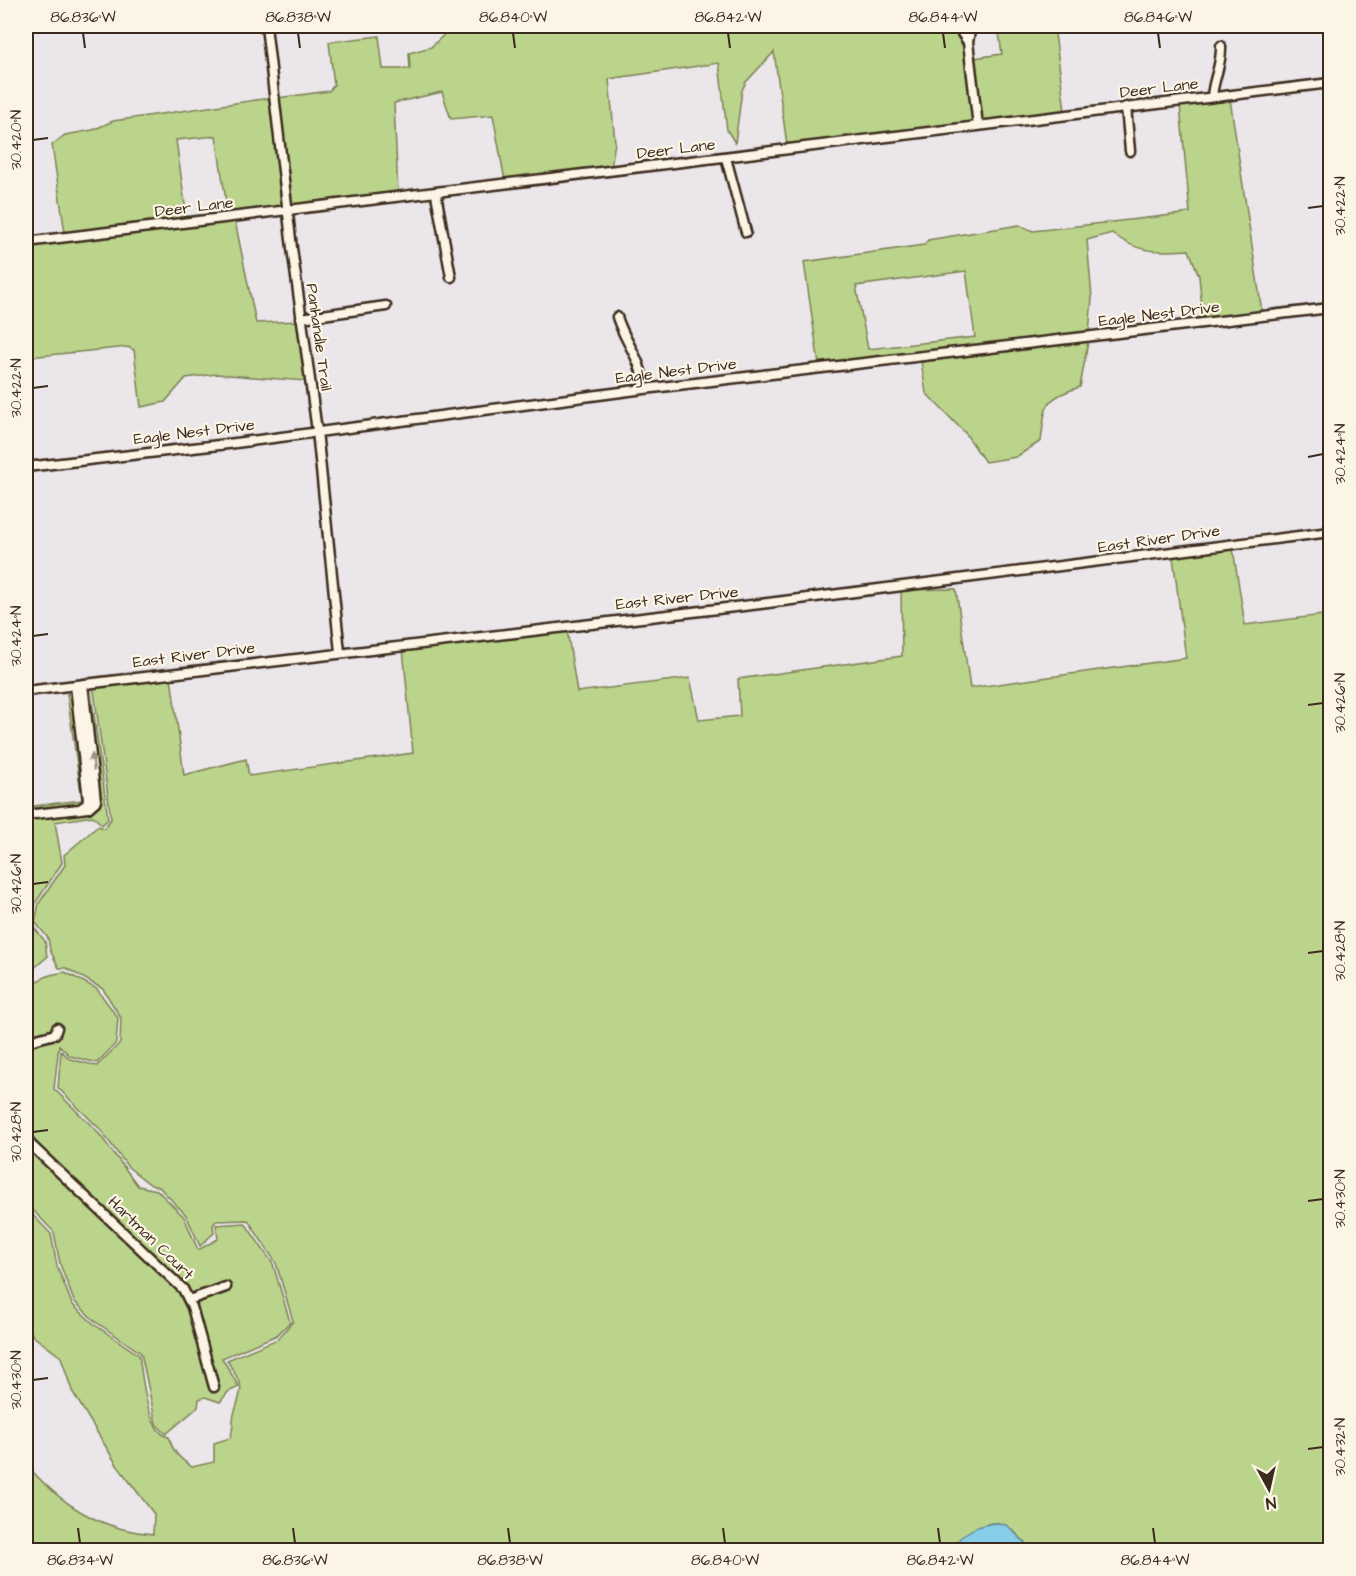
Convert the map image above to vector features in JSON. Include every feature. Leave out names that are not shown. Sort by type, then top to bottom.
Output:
[{"type":"street","name":"Panhandle Trail","points":[[266,26],[287,211],[317,431],[340,652]]},
{"type":"street","points":[[957,26],[968,42]]},
{"type":"street","points":[[971,26],[968,42],[978,126]]},
{"type":"street","points":[[1212,97],[1213,86],[1221,66],[1221,46]]},
{"type":"street","name":"Deer Lane","points":[[26,242],[1330,84]]},
{"type":"street","points":[[1126,107],[1130,151]]},
{"type":"street","points":[[726,158],[746,232]]},
{"type":"street","points":[[436,194],[451,277]]},
{"type":"street","points":[[301,318],[386,306]]},
{"type":"street","name":"Eagle Nest Drive","points":[[26,467],[644,389],[1330,308]]},
{"type":"street","points":[[617,316],[622,332],[639,360],[644,389]]},
{"type":"street","name":"East River Drive","points":[[26,691],[760,604],[1330,532]]},
{"type":"street","points":[[26,815],[91,807],[97,798],[79,684]]},
{"type":"street","points":[[26,1042],[54,1034],[57,1028]]},
{"type":"street","name":"Hartman Court","points":[[26,1137],[31,1145],[175,1279],[189,1300],[214,1387]]},
{"type":"street","points":[[189,1300],[226,1287]]},
{"type":"green space","points":[[453,26],[951,26],[964,48],[974,122],[787,145],[774,52],[746,82],[742,90],[735,143],[727,130],[719,63],[609,79],[615,142],[611,168],[505,181],[493,115],[451,119],[442,92],[394,103],[398,194],[290,206],[278,98],[329,91],[334,85],[329,42],[379,36],[383,69],[410,69],[409,53],[431,47]]},
{"type":"green space","points":[[998,26],[1054,26],[1065,111],[981,121],[974,58],[1002,54]]},
{"type":"green space","points":[[270,98],[283,207],[228,214],[216,136],[176,140],[187,219],[65,233],[52,145],[65,135],[93,130],[113,121]]},
{"type":"green space","points":[[1230,99],[1262,312],[1203,319],[1199,276],[1189,250],[1148,250],[1131,245],[1112,233],[1087,240],[1092,298],[1089,333],[819,365],[804,262],[924,245],[928,240],[1019,225],[1033,231],[1190,213],[1180,105]],"holes":[[[966,271],[975,337],[868,349],[856,286]]]},
{"type":"green space","points":[[235,221],[256,323],[298,321],[306,381],[216,374],[186,378],[165,402],[141,407],[134,350],[128,347],[29,357],[26,332],[26,246]]},
{"type":"green space","points":[[1088,342],[1080,387],[1052,400],[1046,411],[1041,441],[1016,457],[985,462],[966,434],[926,393],[921,362]]},
{"type":"green space","points":[[1233,549],[1245,625],[1330,614],[1330,1550],[1032,1550],[1011,1529],[997,1523],[989,1523],[959,1541],[952,1550],[26,1550],[26,1464],[67,1503],[98,1521],[153,1534],[154,1514],[117,1465],[72,1391],[61,1357],[33,1336],[26,1320],[26,1208],[51,1234],[57,1266],[72,1304],[95,1325],[139,1355],[144,1389],[155,1426],[169,1437],[177,1454],[192,1467],[214,1462],[214,1443],[230,1438],[231,1435],[241,1386],[227,1360],[278,1339],[293,1321],[276,1263],[248,1220],[216,1221],[213,1225],[214,1233],[200,1246],[186,1215],[159,1187],[151,1185],[128,1167],[99,1128],[58,1088],[61,1051],[70,1059],[97,1066],[120,1043],[121,1018],[103,989],[66,968],[59,968],[50,950],[48,938],[35,922],[39,903],[65,865],[64,855],[98,826],[104,828],[111,819],[94,691],[90,687],[171,677],[184,775],[246,759],[249,776],[413,753],[403,649],[567,630],[577,692],[690,678],[699,720],[740,716],[738,679],[902,656],[901,590],[956,589],[970,688],[1186,658],[1173,557]]},
{"type":"green space","points":[[91,692],[108,819],[102,825],[93,816],[55,822],[62,863],[36,902],[31,924],[45,941],[47,957],[26,975],[26,807],[82,800],[67,694]]},
{"type":"green space","points":[[65,972],[97,989],[118,1018],[116,1043],[97,1063],[70,1056],[59,1045],[54,1089],[97,1131],[138,1186],[157,1190],[184,1217],[198,1250],[218,1239],[216,1225],[245,1223],[273,1264],[290,1322],[277,1335],[222,1358],[239,1387],[228,1392],[220,1402],[205,1397],[199,1399],[198,1407],[166,1434],[156,1424],[141,1353],[96,1322],[74,1301],[60,1264],[54,1232],[26,1203],[26,986],[50,975]]},
{"type":"water","points":[[998,1523],[1008,1526],[1032,1550],[1003,1550],[988,1547],[981,1550],[952,1550],[960,1538],[971,1530]]}]
